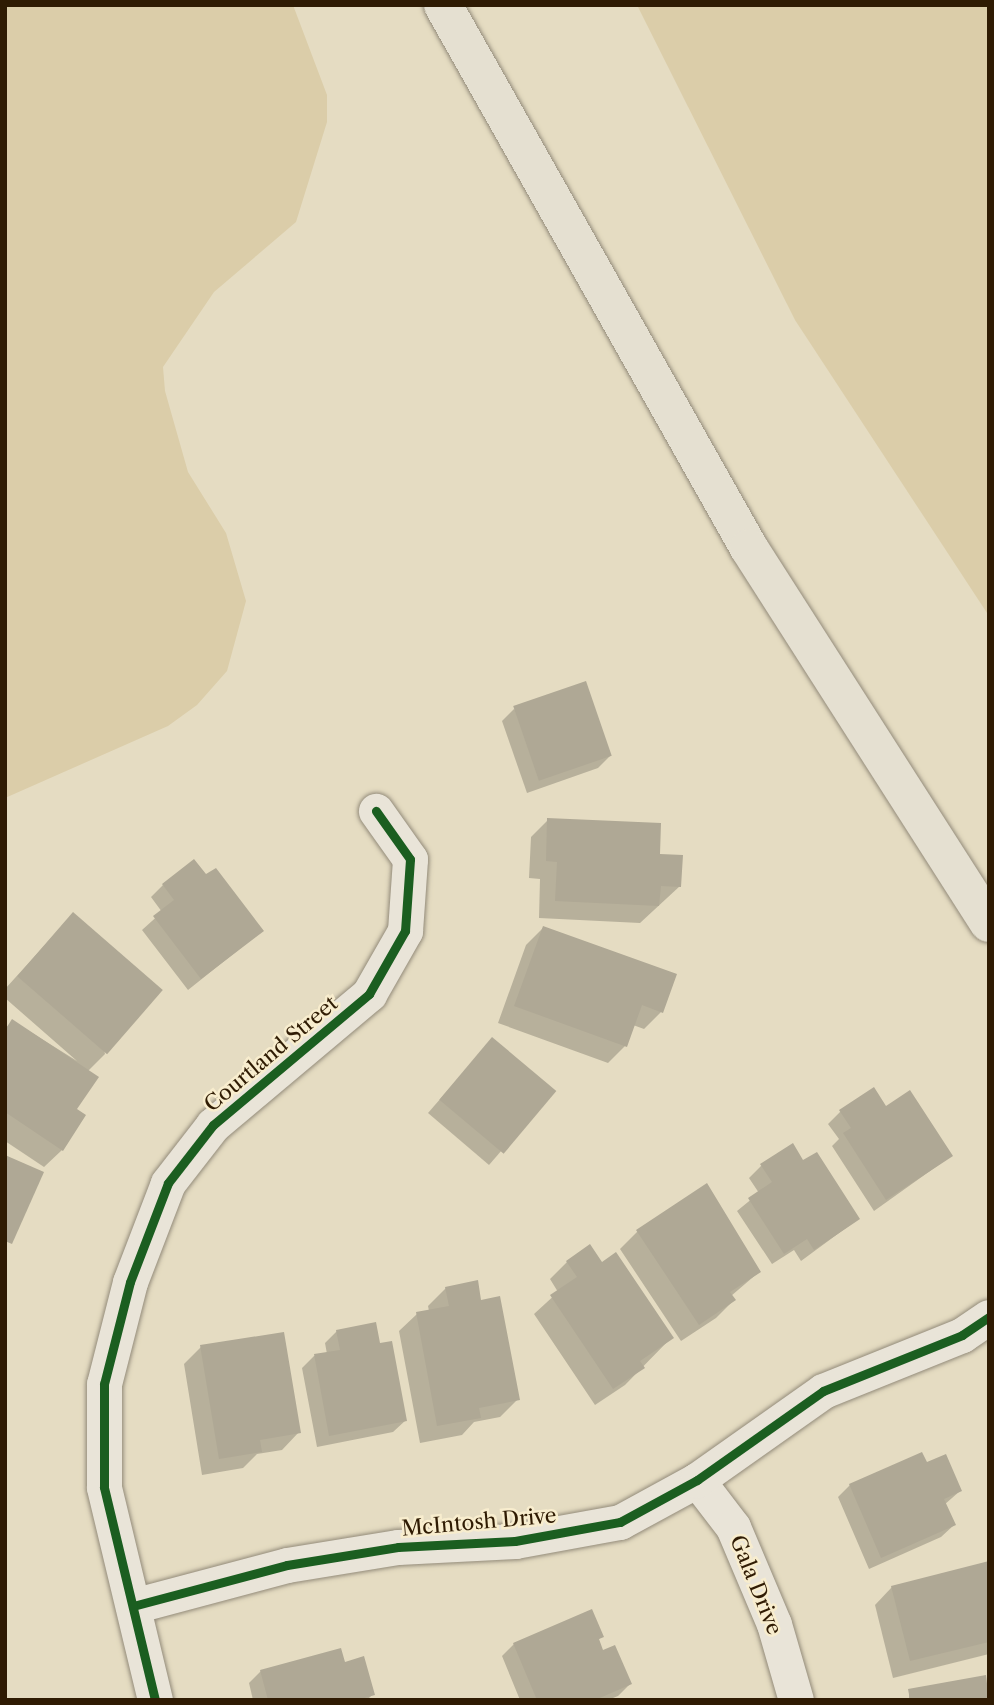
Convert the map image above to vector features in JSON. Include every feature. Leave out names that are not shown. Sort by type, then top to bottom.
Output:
[{"type":"main road","points":[[443,5],[749,548],[989,923]]},
{"type":"street","name":"Courtland Street","points":[[155,1700],[104,1487],[104,1384],[130,1282],[168,1183],[213,1125],[369,994],[405,931],[410,859],[376,811]]},
{"type":"street","name":"McIntosh Drive","points":[[133,1606],[287,1565],[398,1547],[515,1541],[620,1522],[697,1480],[823,1391],[962,1335],[989,1317]]},
{"type":"street","name":"Gala Drive","points":[[697,1480],[733,1527],[774,1624],[796,1700]]},
{"type":"shaded area","points":[[5,5],[293,5],[327,95],[327,122],[296,222],[214,292],[163,367],[165,391],[188,472],[226,533],[246,601],[227,671],[197,705],[168,726],[5,798]]},
{"type":"shaded area","points":[[637,5],[989,5],[989,616],[795,320]]},
{"type":"building","points":[[586,681],[612,756],[539,781],[513,706]]},
{"type":"building","points":[[547,818],[661,823],[660,854],[683,855],[681,887],[661,886],[659,906],[555,901],[557,862],[546,861]]},
{"type":"building","points":[[194,859],[206,874],[216,868],[264,931],[201,979],[153,916],[174,900],[162,884]]},
{"type":"building","points":[[73,912],[163,990],[107,1054],[17,976]]},
{"type":"building","points":[[543,926],[677,974],[663,1013],[642,1005],[627,1047],[514,1006]]},
{"type":"building","points":[[12,1019],[99,1077],[77,1109],[86,1115],[63,1151],[5,1112],[5,1030]]},
{"type":"building","points":[[492,1037],[556,1091],[504,1154],[439,1100]]},
{"type":"building","points":[[874,1087],[886,1106],[910,1090],[953,1156],[886,1200],[843,1133],[851,1128],[839,1110]]},
{"type":"building","points":[[793,1143],[803,1160],[817,1152],[860,1219],[814,1250],[807,1239],[784,1254],[748,1198],[772,1182],[760,1164]]},
{"type":"building","points":[[5,1155],[44,1172],[12,1244],[5,1241]]},
{"type":"building","points":[[707,1183],[761,1272],[730,1292],[736,1300],[699,1325],[636,1230]]},
{"type":"building","points":[[590,1244],[602,1262],[616,1252],[674,1338],[640,1361],[645,1368],[613,1389],[550,1295],[577,1277],[566,1261]]},
{"type":"building","points":[[478,1280],[481,1300],[500,1296],[520,1400],[479,1408],[481,1418],[437,1426],[416,1312],[449,1306],[445,1287]]},
{"type":"building","points":[[376,1322],[380,1343],[392,1341],[407,1421],[329,1436],[314,1354],[340,1350],[336,1330]]},
{"type":"building","points":[[284,1332],[301,1433],[260,1440],[262,1452],[219,1459],[200,1345]]},
{"type":"building","points":[[922,1452],[927,1462],[946,1454],[962,1491],[944,1499],[956,1525],[881,1558],[849,1484]]},
{"type":"building","points":[[989,1561],[989,1642],[910,1661],[891,1586]]},
{"type":"building","points":[[592,1609],[604,1637],[599,1639],[603,1650],[615,1645],[632,1684],[595,1700],[537,1700],[513,1643]]},
{"type":"building","points":[[341,1648],[345,1662],[364,1656],[375,1695],[357,1700],[268,1700],[260,1670]]},
{"type":"building","points":[[986,1675],[989,1700],[910,1700],[908,1689]]},
{"type":"cycle path","points":[[155,1700],[104,1487],[104,1384],[130,1282],[168,1183],[213,1125],[369,994],[405,931],[410,859],[376,811]]},
{"type":"cycle path","points":[[133,1606],[287,1565],[398,1547],[515,1541],[620,1522],[697,1480],[823,1391],[962,1335],[989,1317]]}]
